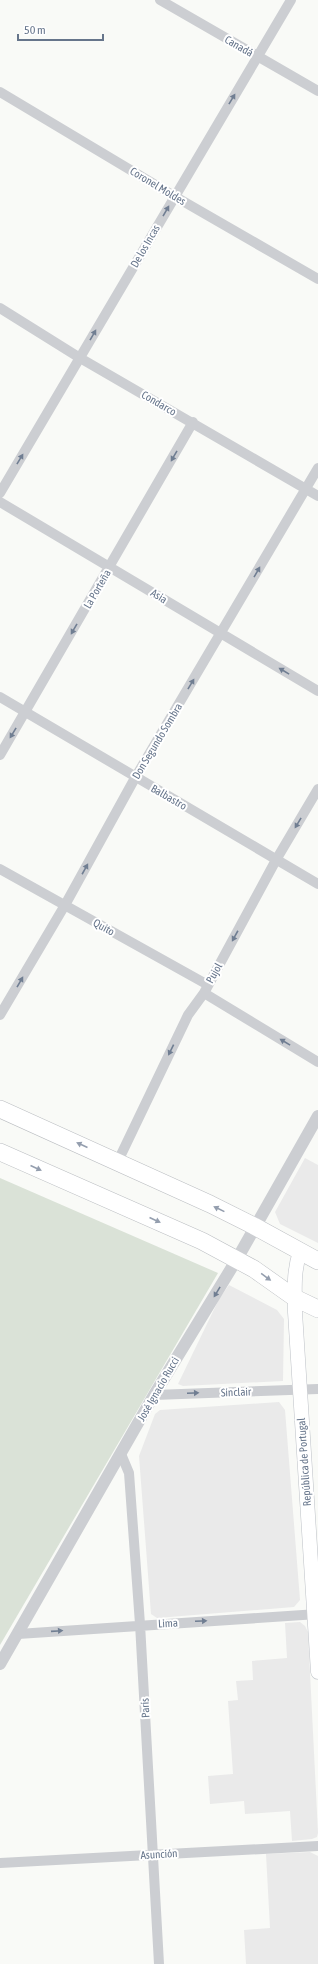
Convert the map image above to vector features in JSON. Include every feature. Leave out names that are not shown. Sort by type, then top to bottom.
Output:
[{"type":"highway","points":[[0,1109],[118,1161],[254,1226],[318,1261]]},
{"type":"highway","points":[[0,1152],[202,1241],[254,1269],[295,1298],[318,1310]]},
{"type":"main road","name":"República de Portugal","points":[[300,1252],[296,1263],[295,1298],[299,1389],[316,1614],[318,1672]]},
{"type":"street","name":"Canadá","points":[[160,0],[318,92]]},
{"type":"street","name":"De los Incas","points":[[0,493],[291,0]]},
{"type":"street","name":"Coronel Moldes","points":[[0,92],[174,196],[318,279]]},
{"type":"street","name":"Condarco","points":[[0,308],[80,358],[193,422],[318,496]]},
{"type":"street","name":"La Porteña","points":[[0,755],[193,422]]},
{"type":"street","name":"Don Segundo Sombra","points":[[0,1015],[65,904],[135,778],[318,468]]},
{"type":"street","name":"Asia","points":[[0,502],[318,691]]},
{"type":"street","name":"Balbastro","points":[[0,697],[135,778],[318,884]]},
{"type":"street","name":"Pujol","points":[[118,1161],[188,1015],[206,989],[276,860],[318,789]]},
{"type":"street","name":"Quito","points":[[0,869],[65,904],[206,989],[318,1062]]},
{"type":"street","name":"José Ignacio Rucci","points":[[0,1664],[154,1395],[237,1259],[254,1226],[318,1116]]},
{"type":"street","name":"Sinclair","points":[[154,1395],[318,1389]]},
{"type":"street","name":"París","points":[[121,1454],[129,1473],[140,1624],[159,1964]]},
{"type":"street","name":"Lima","points":[[18,1634],[140,1624],[316,1614]]},
{"type":"street","name":"Asunción","points":[[0,1863],[318,1846]]},
{"type":"shaded area","points":[[305,1158],[318,1165],[318,1243],[280,1224],[275,1212]]},
{"type":"shaded area","points":[[0,1178],[218,1273],[0,1645]]},
{"type":"shaded area","points":[[229,1285],[277,1310],[284,1319],[283,1381],[183,1386],[178,1384],[219,1299]]},
{"type":"shaded area","points":[[279,1402],[285,1410],[300,1600],[294,1607],[157,1618],[151,1614],[139,1456],[155,1414],[160,1410]]},
{"type":"shaded area","points":[[300,1622],[305,1626],[308,1632],[318,1833],[317,1837],[312,1839],[292,1841],[290,1811],[245,1814],[244,1801],[210,1804],[208,1776],[233,1774],[228,1701],[238,1700],[236,1681],[253,1680],[252,1661],[287,1658],[285,1623]]},
{"type":"shaded area","points":[[310,1852],[318,1856],[318,1964],[246,1964],[244,1930],[270,1928],[266,1854]]}]
